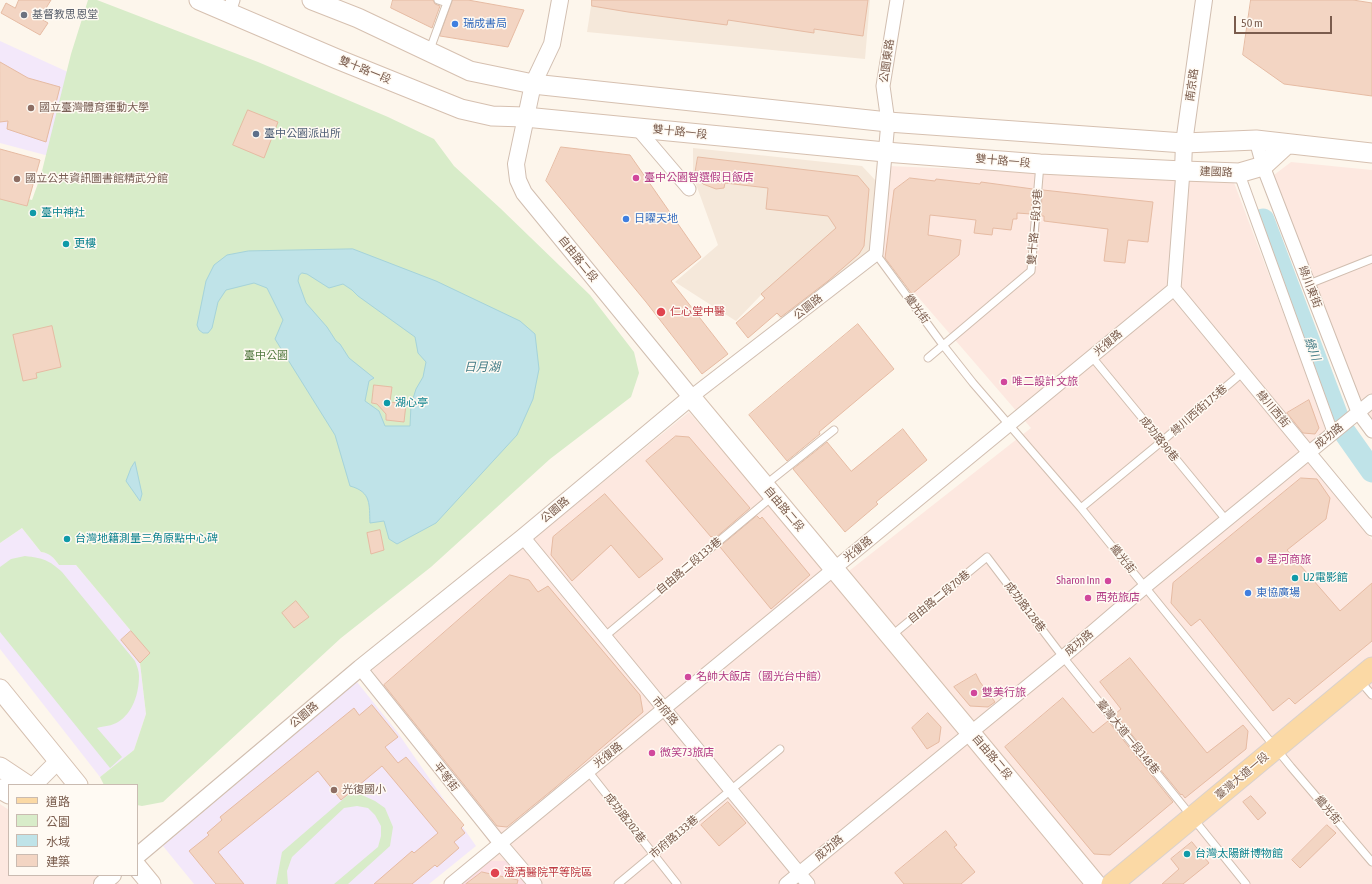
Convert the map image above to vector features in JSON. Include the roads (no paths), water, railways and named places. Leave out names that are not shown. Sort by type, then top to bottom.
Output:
[{"type":"main road","name":"雙十路一段","points":[[199,0],[231,6],[337,59],[461,109],[492,116],[525,117],[885,152],[1040,164],[1183,171]]},
{"type":"main road","points":[[312,0],[358,18],[470,71],[533,84],[888,122],[1184,143],[1256,140],[1372,153]]},
{"type":"main road","name":"建國路","points":[[1183,171],[1239,172],[1263,166],[1287,144]]},
{"type":"main road","name":"自由路二段","points":[[691,398],[891,636],[1096,884]]},
{"type":"main road","name":"臺灣大道一段","points":[[1112,884],[1366,673]]},
{"type":"main road","points":[[0,689],[77,784]]},
{"type":"main road","points":[[0,767],[25,784]]},
{"type":"main road","points":[[138,868],[151,884]]},
{"type":"street","name":"自由路二段","points":[[560,0],[552,44],[533,84],[525,117],[516,164],[516,173],[520,186],[524,193],[691,398]]},
{"type":"street","name":"公園東路","points":[[888,122],[883,86],[897,0]]},
{"type":"street","name":"南京路","points":[[1183,171],[1184,143],[1204,0]]},
{"type":"street","points":[[876,254],[888,122]]},
{"type":"street","points":[[638,128],[689,190]]},
{"type":"street","name":"綠川東街","points":[[1256,140],[1263,166],[1358,412],[1372,430]]},
{"type":"street","points":[[1174,289],[1183,171]]},
{"type":"street","points":[[1239,172],[1333,433]]},
{"type":"street","name":"公園路","points":[[138,855],[360,668],[523,537],[691,398],[876,254]]},
{"type":"street","name":"光復路","points":[[450,884],[1174,289]]},
{"type":"street","name":"綠川西街","points":[[1174,289],[1372,529]]},
{"type":"street","name":"成功路","points":[[786,884],[1372,401]]},
{"type":"street","name":"市府路","points":[[523,537],[808,884]]},
{"type":"street","name":"平等街","points":[[360,668],[534,884]]},
{"type":"street","points":[[35,784],[59,760]]},
{"type":"street","points":[[102,884],[112,876]]},
{"type":"lane","points":[[429,52],[447,1],[438,0]]},
{"type":"lane","name":"雙十路一段19巷","points":[[928,358],[1031,271],[1040,164]]},
{"type":"lane","name":"繼光街","points":[[876,254],[943,345],[1146,586],[1291,767],[1372,862]]},
{"type":"lane","points":[[1309,284],[1372,259]]},
{"type":"lane","name":"成功路90巷","points":[[1092,356],[1227,521]]},
{"type":"lane","name":"綠川西街175巷","points":[[1081,508],[1242,373]]},
{"type":"lane","name":"自由路二段133巷","points":[[604,637],[834,430]]},
{"type":"lane","name":"自由路二段70巷","points":[[891,636],[987,557]]},
{"type":"lane","name":"成功路128巷","points":[[987,557],[1063,657]]},
{"type":"lane","name":"臺灣大道一段148巷","points":[[1063,657],[1246,884]]},
{"type":"lane","points":[[1366,673],[1372,695]]},
{"type":"lane","name":"市府路133巷","points":[[618,884],[780,749]]},
{"type":"lane","name":"成功路202巷","points":[[588,771],[677,884]]},
{"type":"water","name":"日月湖","points":[[353,249],[436,281],[520,321],[535,334],[539,369],[533,399],[517,435],[436,523],[397,544],[389,539],[384,521],[370,523],[368,500],[362,492],[350,486],[335,435],[275,339],[283,320],[267,288],[254,283],[226,290],[218,302],[212,328],[208,333],[203,333],[199,330],[197,325],[206,281],[214,265],[227,255],[248,251]],"holes":[[[302,273],[307,274],[329,288],[343,284],[415,337],[418,353],[426,362],[423,377],[416,389],[411,405],[410,426],[385,426],[379,411],[365,401],[369,381],[374,378],[349,358],[327,327],[306,303],[298,281],[299,276]]]},
{"type":"water","points":[[135,462],[142,494],[140,501],[126,481]]},
{"type":"waterway","name":"綠川","points":[[1263,220],[1341,427],[1372,471]]},
{"type":"place","name":"基督教思恩堂","points":[[24,15]]},
{"type":"place","name":"瑞成書局","points":[[455,24]]},
{"type":"place","name":"國立臺灣體育運動大學","points":[[31,108]]},
{"type":"place","name":"臺中公園派出所","points":[[256,134]]},
{"type":"place","name":"臺中公園智選假日飯店","points":[[636,178]]},
{"type":"place","name":"國立公共資訊圖書館精武分館","points":[[17,179]]},
{"type":"place","name":"臺中神社","points":[[33,213]]},
{"type":"place","name":"日曜天地","points":[[626,219]]},
{"type":"place","name":"更樓","points":[[66,244]]},
{"type":"place","name":"仁心堂中醫","points":[[661,312]]},
{"type":"place","name":"唯二設計文旅","points":[[1004,382]]},
{"type":"place","name":"湖心亭","points":[[387,403]]},
{"type":"place","name":"台灣地籍測量三角原點中心碑","points":[[67,539]]},
{"type":"place","name":"星河商旅","points":[[1259,560]]},
{"type":"place","name":"U2電影館","points":[[1295,578]]},
{"type":"place","name":"Sharon Inn","points":[[1108,581]]},
{"type":"place","name":"東協廣場","points":[[1248,593]]},
{"type":"place","name":"西苑旅店","points":[[1088,598]]},
{"type":"place","name":"名帥大飯店（國光台中館）","points":[[688,677]]},
{"type":"place","name":"雙美行旅","points":[[974,693]]},
{"type":"place","name":"微笑73旅店","points":[[652,753]]},
{"type":"place","name":"光復國小","points":[[334,790]]},
{"type":"place","name":"台灣太陽餅博物館","points":[[1187,854]]},
{"type":"place","name":"澄清醫院平等院區","points":[[495,873]]},
{"type":"park label","name":"臺中公園","points":[[266,356]]}]
